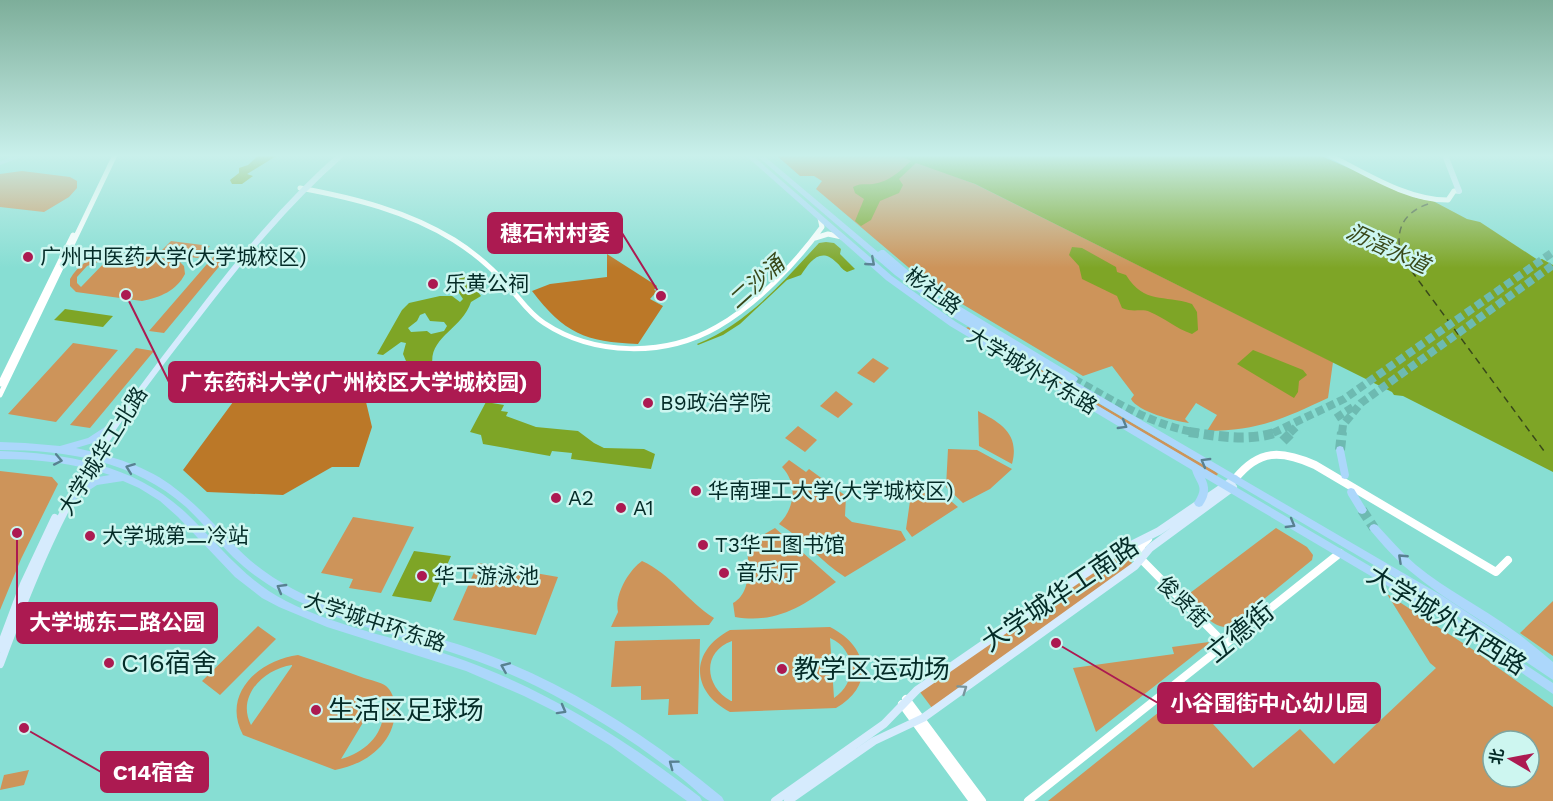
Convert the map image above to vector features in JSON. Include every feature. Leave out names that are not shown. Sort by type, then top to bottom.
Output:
[{"type":"main road","name":"大学城华工北路","points":[[0,648],[39,552],[108,428],[245,247],[298,192]]},
{"type":"main road","name":"大学城华工北路","points":[[0,664],[36,569],[89,462],[241,256],[298,192]]},
{"type":"main road","name":"大学城外环东路","points":[[791,192],[843,237],[965,327],[1340,553]]},
{"type":"main road","name":"大学城外环东路","points":[[803,192],[855,237],[901,281]]},
{"type":"main road","name":"彬社路","points":[[855,237],[876,249],[945,302],[1074,379]]},
{"type":"main road","name":"大学城外环东路","points":[[965,327],[1347,544]]},
{"type":"main road","points":[[54,449],[84,444],[108,428]]},
{"type":"main road","name":"大学城中环东路","points":[[0,446],[54,449],[128,479],[167,502],[234,571],[269,597],[320,620],[418,650],[495,677],[557,706],[624,747],[686,796],[696,801]]},
{"type":"main road","points":[[1340,450],[1345,475]]},
{"type":"main road","name":"大学城中环东路","points":[[0,455],[89,462],[138,471],[172,490],[197,512],[238,556],[279,587],[328,610],[501,665],[572,699],[652,749],[718,801]]},
{"type":"main road","points":[[1190,464],[1205,485],[1204,496],[1199,503]]},
{"type":"main road","points":[[70,499],[82,488],[95,481],[128,479]]},
{"type":"main road","points":[[1229,488],[1235,479]]},
{"type":"main road","name":"大学城华工南路","points":[[775,801],[884,724],[904,701],[1116,552],[1159,531],[1199,503],[1229,488]]},
{"type":"main road","name":"大学城华工南路","points":[[788,801],[874,741],[918,720],[1135,566],[1150,548],[1229,488]]},
{"type":"main road","points":[[1351,492],[1362,510]]},
{"type":"main road","points":[[1374,528],[1419,573],[1516,637],[1553,669]]},
{"type":"main road","name":"大学城外环西路","points":[[1347,544],[1459,610],[1553,675]]},
{"type":"main road","name":"大学城外环西路","points":[[1340,553],[1454,620],[1553,689]]},
{"type":"main road","points":[[395,643],[402,632]]},
{"type":"main road","points":[[418,650],[425,639]]},
{"type":"street","points":[[0,384],[95,192]]},
{"type":"street","points":[[0,395],[95,192]]},
{"type":"street","points":[[322,192],[370,203],[435,229],[485,263],[543,323],[576,340],[613,347],[663,345],[693,337],[719,326],[742,311],[814,238],[822,227],[820,218]]},
{"type":"street","points":[[1411,192],[1423,198],[1448,200],[1453,192]]},
{"type":"street","points":[[814,238],[828,234],[843,237]]},
{"type":"street","points":[[1235,479],[1245,466],[1259,456],[1276,454],[1296,457],[1315,465],[1496,572],[1508,560]]},
{"type":"street","name":"俊贤街","points":[[1141,559],[1141,546],[1159,531]]},
{"type":"street","name":"俊贤街","points":[[1116,552],[1141,559],[1225,644]]},
{"type":"street","name":"立德街","points":[[1028,801],[1340,553]]},
{"type":"street","points":[[904,701],[982,801]]},
{"type":"street","points":[[918,720],[973,801]]},
{"type":"shaded area","points":[[0,192],[73,192],[44,212],[0,207]]},
{"type":"shaded area","points":[[820,192],[992,192],[1333,362],[1328,398],[1297,412],[1255,426],[1207,431],[1217,415],[1196,403],[1185,419],[1189,423],[1149,412],[1135,404],[1131,399],[1134,395],[1112,366],[1083,376],[942,292],[908,267]]},
{"type":"shaded area","points":[[171,241],[210,246],[198,258],[159,253]]},
{"type":"shaded area","points":[[220,249],[232,251],[164,333],[149,331]]},
{"type":"shaded area","points":[[107,253],[178,260],[184,266],[185,274],[177,285],[167,292],[142,301],[76,292],[70,286],[70,279],[74,273],[89,260]],"holes":[[[109,258],[81,287],[77,283],[77,277],[87,266]]]},
{"type":"shaded area","points":[[607,254],[657,286],[654,290],[657,291],[650,299],[663,306],[638,344],[604,341],[577,332],[555,317],[532,291],[550,284],[607,277]]},
{"type":"shaded area","points":[[968,327],[1218,474],[1216,476],[966,328]]},
{"type":"shaded area","points":[[73,343],[118,350],[56,422],[8,414]]},
{"type":"shaded area","points":[[136,348],[154,351],[90,428],[70,425]]},
{"type":"shaded area","points":[[873,358],[889,368],[874,383],[857,373]]},
{"type":"shaded area","points":[[258,368],[348,382],[366,402],[372,427],[359,467],[332,467],[283,495],[207,492],[183,470]]},
{"type":"shaded area","points":[[836,391],[853,404],[838,418],[820,406]]},
{"type":"shaded area","points":[[978,411],[1001,425],[1011,437],[1014,454],[1012,464],[979,446]]},
{"type":"shaded area","points":[[798,426],[817,440],[805,452],[785,438]]},
{"type":"shaded area","points":[[948,449],[977,450],[1012,469],[990,489],[963,503],[946,487]]},
{"type":"shaded area","points":[[789,460],[806,472],[809,469],[846,496],[845,516],[852,522],[901,531],[906,540],[845,577],[779,524],[791,503],[791,481],[782,467]]},
{"type":"shaded area","points":[[0,471],[52,477],[58,484],[21,559],[0,610]]},
{"type":"shaded area","points":[[912,487],[940,492],[958,507],[912,537],[906,529]]},
{"type":"shaded area","points":[[353,517],[414,527],[381,593],[349,588],[353,579],[321,573]]},
{"type":"shaded area","points":[[775,528],[836,582],[812,599],[789,611],[764,618],[735,617],[733,603],[740,598],[747,583],[747,539],[761,536]]},
{"type":"shaded area","points":[[1276,528],[1307,547],[1313,555],[1312,560],[1231,626],[1225,627],[1212,622],[1186,596]]},
{"type":"shaded area","points":[[1122,555],[1131,558],[1132,566],[932,708],[920,692],[1110,559]]},
{"type":"shaded area","points":[[642,561],[662,573],[695,604],[714,618],[709,625],[611,627],[618,612],[620,591],[632,570]]},
{"type":"shaded area","points":[[478,563],[558,577],[536,635],[453,620]]},
{"type":"shaded area","points":[[1387,594],[1472,649],[1553,707],[1553,801],[1048,801],[1184,692],[1253,768],[1300,729],[1334,764],[1436,668],[1430,663]]},
{"type":"shaded area","points":[[1553,601],[1553,656],[1520,633]]},
{"type":"shaded area","points":[[258,626],[276,639],[220,695],[202,681]]},
{"type":"shaded area","name":"教学区运动场","points":[[830,627],[853,644],[862,666],[862,677],[849,699],[836,708],[730,712],[708,693],[702,682],[700,671],[702,660],[708,649],[730,630]],"holes":[[[830,638],[845,650],[851,666],[847,683],[834,698]],[[732,641],[732,701],[731,701],[716,687],[710,670],[715,653]]]},
{"type":"shaded area","points":[[700,639],[698,714],[668,715],[669,699],[641,700],[641,686],[611,687],[615,641]]},
{"type":"shaded area","points":[[1209,642],[1096,732],[1073,668],[1174,654],[1172,647]]},
{"type":"shaded area","name":"生活区足球场","points":[[298,655],[378,682],[388,688],[395,706],[394,719],[386,740],[378,749],[359,762],[335,770],[243,735],[237,720],[240,693],[258,672],[284,658]],"holes":[[[292,666],[251,725],[247,714],[247,704],[255,686],[272,672]],[[379,696],[383,707],[383,717],[376,736],[361,750],[341,759]]]},
{"type":"shaded area","points":[[29,770],[24,785],[0,790],[4,775]]},
{"type":"water","points":[[899,192],[880,201],[871,220],[861,226],[855,221],[864,199],[855,193]]},
{"type":"water","name":"沥滘水道","points":[[992,192],[1404,192],[1433,201],[1467,219],[1480,222],[1538,260],[1542,259],[1553,265],[1553,472]]},
{"type":"water","points":[[819,243],[834,243],[841,249],[840,254],[855,269],[847,272],[830,257],[820,256],[801,275],[787,280],[740,324],[723,335],[697,344],[715,336],[748,314],[778,287]]},
{"type":"water","points":[[1072,247],[1082,248],[1116,267],[1117,272],[1126,275],[1140,291],[1148,295],[1192,304],[1197,312],[1198,330],[1192,334],[1150,312],[1122,308],[1117,296],[1082,279],[1079,266],[1069,255]]},
{"type":"water","points":[[459,276],[466,277],[481,296],[471,302],[466,313],[437,345],[433,354],[433,365],[437,379],[433,384],[414,399],[396,400],[390,386],[398,372],[392,371],[406,361],[403,354],[406,343],[401,342],[383,355],[377,354],[402,310],[409,303],[440,296],[452,296],[460,302],[463,299],[459,293],[449,290]],"holes":[[[425,313],[430,321],[444,322],[447,326],[444,331],[431,334],[427,331],[411,332],[408,328],[417,321],[420,315]]]},
{"type":"water","points":[[65,309],[113,316],[103,327],[54,320]]},
{"type":"water","points":[[1253,350],[1303,370],[1307,375],[1299,381],[1298,392],[1294,398],[1237,364]]},
{"type":"water","points":[[486,402],[504,405],[501,411],[508,412],[506,416],[536,427],[578,431],[604,448],[644,449],[655,454],[651,469],[571,459],[572,453],[552,451],[550,456],[483,444],[481,435],[470,432]]},
{"type":"water","name":"华工游泳池","points":[[414,551],[451,556],[431,602],[392,596]]},
{"type":"ferry route","points":[[1428,204],[1412,213],[1402,225],[1399,240],[1402,258],[1544,451]]},
{"type":"tunnel","points":[[1273,433],[1344,399],[1553,252]]},
{"type":"tunnel","points":[[1342,433],[1343,425],[1361,403],[1553,265]]},
{"type":"tunnel","points":[[1074,379],[1150,419],[1199,433]]},
{"type":"tunnel","points":[[1336,418],[1353,407]]},
{"type":"tunnel","points":[[1290,433],[1297,426]]},
{"type":"tunnel","points":[[1189,432],[1244,437],[1277,432]]},
{"type":"tunnel","points":[[1283,441],[1292,432]]},
{"type":"tunnel","points":[[1340,450],[1342,432]]},
{"type":"tunnel","points":[[1362,510],[1374,528]]},
{"type":"place","name":"广州中医药大学(大学城校区)","points":[[28,257]]},
{"type":"place","name":"乐黄公祠","points":[[433,284]]},
{"type":"place","name":"广东药科大学(广州校区大学城校园)","points":[[126,295]]},
{"type":"place","name":"穗石村村委","points":[[661,296]]},
{"type":"place","name":"B9政治学院","points":[[648,403]]},
{"type":"place","name":"华南理工大学(大学城校区)","points":[[696,491]]},
{"type":"place","name":"A2","points":[[556,498]]},
{"type":"place","name":"A1","points":[[621,508]]},
{"type":"place","name":"大学城东二路公园","points":[[17,533]]},
{"type":"place","name":"大学城第二冷站","points":[[90,536]]},
{"type":"place","name":"T3华工图书馆","points":[[703,545]]},
{"type":"place","name":"音乐厅","points":[[724,573]]},
{"type":"place","name":"华工游泳池","points":[[422,576]]},
{"type":"place","name":"小谷围街中心幼儿园","points":[[1056,643]]},
{"type":"place","name":"C16宿舍","points":[[109,663]]},
{"type":"place","name":"教学区运动场","points":[[782,669]]},
{"type":"place","name":"生活区足球场","points":[[316,710]]},
{"type":"place","name":"C14宿舍","points":[[24,728]]},
{"type":"water label","name":"二沙涌","points":[[756,282]]}]
